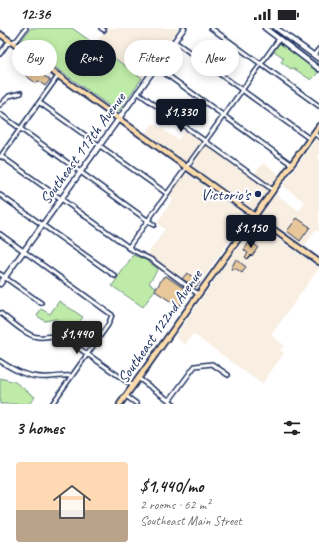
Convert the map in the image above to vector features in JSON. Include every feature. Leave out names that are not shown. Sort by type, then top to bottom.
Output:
[{"type":"main road","points":[[0,34],[12,42]]},
{"type":"main road","points":[[58,76],[319,262]]},
{"type":"main road","name":"Southeast 122nd Avenue","points":[[120,404],[319,126]]},
{"type":"street","points":[[17,40],[26,28]]},
{"type":"street","name":"Southeast 117th Avenue","points":[[175,40],[184,28]]},
{"type":"street","points":[[210,28],[319,106]]},
{"type":"street","points":[[265,28],[319,69]]},
{"type":"street","points":[[276,28],[319,59]]},
{"type":"street","points":[[128,248],[204,140],[279,38]]},
{"type":"street","points":[[0,54],[7,44],[12,42]]},
{"type":"street","points":[[183,47],[310,139]]},
{"type":"street","points":[[314,55],[319,49]]},
{"type":"street","points":[[58,76],[1,157],[128,248],[152,260],[198,294]]},
{"type":"street","name":"Southeast 117th Avenue","points":[[0,284],[60,198],[149,76]]},
{"type":"street","points":[[169,76],[291,164]]},
{"type":"street","points":[[137,92],[273,190]]},
{"type":"street","points":[[0,105],[9,96],[21,93]]},
{"type":"street","points":[[40,103],[166,193]]},
{"type":"street","points":[[0,114],[154,225]]},
{"type":"street","points":[[314,133],[319,136]]},
{"type":"street","points":[[0,195],[115,276]]},
{"type":"street","points":[[0,234],[112,315],[108,325],[52,404]]},
{"type":"street","points":[[0,274],[41,303]]},
{"type":"street","points":[[0,313],[32,336],[39,337],[52,335],[63,337],[88,353],[133,386]]},
{"type":"street","points":[[0,361],[12,369],[29,376],[43,378],[66,375],[71,376]]},
{"type":"street","points":[[169,401],[195,366],[212,364],[228,375]]},
{"type":"street","points":[[138,378],[174,404]]},
{"type":"street","points":[[126,396],[137,404]]},
{"type":"shaded area","points":[[107,28],[179,28],[170,40],[124,40],[124,65],[116,59],[116,40],[98,40]]},
{"type":"shaded area","points":[[153,123],[178,140],[185,130],[252,177],[263,163],[279,174],[254,210],[146,133]]},
{"type":"shaded area","points":[[317,138],[319,140],[319,154],[317,157],[319,158],[319,232],[315,230],[305,246],[260,215],[276,194],[299,211],[305,202],[283,186]]},
{"type":"shaded area","points":[[184,172],[247,216],[192,294],[144,259],[165,229],[157,223],[173,199],[168,195]]},
{"type":"shaded area","points":[[255,223],[319,268],[271,335],[284,345],[280,351],[284,353],[262,384],[193,334],[185,345],[175,337]]},
{"type":"green space","points":[[31,28],[72,28],[89,40],[65,40],[65,74],[57,68],[57,40],[22,40]]},
{"type":"green space","points":[[281,43],[319,72],[311,80],[281,62],[284,58],[274,51]]},
{"type":"green space","points":[[116,59],[124,65],[124,76],[139,76],[142,78],[118,112],[68,76],[116,76]]},
{"type":"green space","points":[[133,255],[146,260],[158,269],[149,283],[156,288],[143,307],[112,286]]},
{"type":"green space","points":[[59,301],[83,317],[75,328],[56,319],[45,321],[37,316],[41,309],[50,314]]},
{"type":"green space","points":[[0,378],[15,382],[35,397],[29,404],[0,404]]},
{"type":"building","points":[[26,76],[44,76],[50,80],[45,86],[38,81],[36,83]]},
{"type":"building","points":[[297,218],[310,227],[300,241],[287,231]]},
{"type":"building","points":[[250,241],[258,247],[252,256],[251,255],[247,259],[245,257],[248,253],[244,250]]},
{"type":"building","points":[[236,259],[246,267],[242,273],[235,268],[233,270],[231,269]]},
{"type":"building","points":[[187,273],[200,282],[196,287],[182,279]]},
{"type":"building","points":[[166,276],[189,292],[179,307],[155,291],[163,277]]},
{"type":"tram line","points":[[269,28],[319,65]]},
{"type":"place","name":"Victorio's","points":[[258,194]]}]
